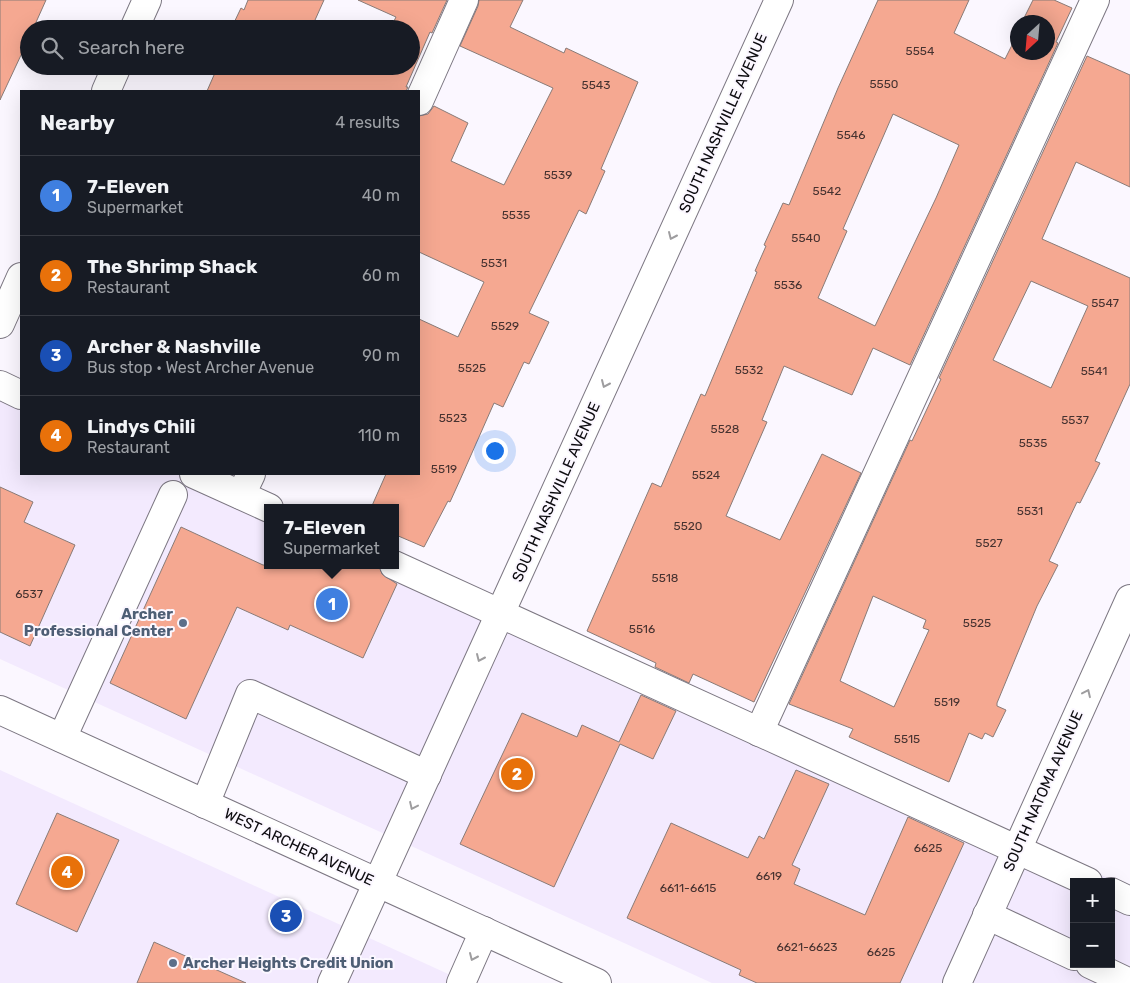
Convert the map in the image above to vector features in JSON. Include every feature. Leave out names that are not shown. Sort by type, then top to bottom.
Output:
[{"type":"street","points":[[138,20],[147,0]]},
{"type":"street","points":[[420,99],[464,0]]},
{"type":"street","name":"SOUTH NASHVILLE AVENUE","points":[[332,983],[779,0]]},
{"type":"street","points":[[759,732],[1094,0]]},
{"type":"street","points":[[106,90],[113,75]]},
{"type":"street","points":[[0,324],[20,279]]},
{"type":"street","points":[[0,385],[20,395]]},
{"type":"street","points":[[199,475],[246,484],[265,504]]},
{"type":"street","points":[[62,738],[173,495]]},
{"type":"street","points":[[399,567],[1079,878]]},
{"type":"street","name":"SOUTH NATOMA AVENUE","points":[[957,983],[1130,599]]},
{"type":"street","points":[[205,804],[250,694],[427,776]]},
{"type":"street","name":"WEST ARCHER AVENUE","points":[[0,710],[598,983]]},
{"type":"street","points":[[1115,894],[1130,901]]},
{"type":"street","points":[[987,915],[1070,954]]},
{"type":"street","points":[[461,983],[484,931]]},
{"type":"street","points":[[1098,968],[1130,983]]},
{"type":"shaded area","points":[[0,375],[20,385],[20,475],[220,475],[283,504],[264,504],[264,569],[399,569],[399,556],[1108,878],[1070,878],[1070,968],[1115,968],[1115,881],[1130,888],[1130,983],[712,983],[0,659]]},
{"type":"shaded area","points":[[0,770],[468,983],[0,983]]},
{"type":"building","points":[[0,0],[46,0],[37,20],[20,20],[20,57],[0,100]]},
{"type":"building","points":[[248,0],[324,0],[315,20],[235,20],[241,8],[244,10]]},
{"type":"building","points":[[358,0],[447,0],[420,55],[420,20],[394,20],[396,17]]},
{"type":"building","points":[[479,0],[523,0],[510,27],[564,53],[566,48],[638,82],[601,169],[605,171],[586,214],[579,210],[529,313],[549,322],[529,364],[524,362],[503,407],[494,403],[450,502],[448,501],[424,547],[399,536],[399,504],[373,504],[386,475],[420,475],[420,319],[458,337],[484,282],[420,252],[420,116],[428,114],[434,106],[468,123],[451,161],[504,185],[553,88],[460,46]]},
{"type":"building","points":[[878,0],[969,0],[954,33],[1005,59],[1010,49],[1010,60],[1050,60],[910,365],[873,348],[852,395],[784,366],[762,420],[767,422],[726,516],[780,540],[822,454],[861,473],[754,702],[693,674],[689,683],[655,667],[656,663],[587,631],[652,483],[661,487],[701,394],[705,396],[757,272],[755,271],[766,246],[764,245],[783,203],[789,205],[838,88]],"holes":[[[893,114],[959,145],[875,326],[818,298],[847,231],[843,229]]]},
{"type":"building","points":[[1033,0],[1054,0],[1072,8],[1056,42],[1058,43],[1055,50],[1055,15],[1026,15]]},
{"type":"building","points":[[1087,56],[1130,75],[1130,187],[1076,162],[1042,239],[1130,278],[1130,384],[1095,461],[1100,463],[1080,503],[1077,502],[1049,561],[1058,565],[1037,606],[997,703],[997,706],[1006,710],[993,737],[985,733],[982,739],[969,733],[949,782],[849,737],[853,729],[789,704],[910,440],[912,441],[941,379],[939,378]],"holes":[[[1031,281],[1088,306],[1051,388],[993,360]],[[873,596],[926,620],[923,628],[929,630],[894,707],[840,681]]]},
{"type":"building","points":[[214,75],[411,75],[406,90],[207,90]]},
{"type":"building","points":[[0,487],[33,502],[24,522],[75,545],[30,646],[0,632]]},
{"type":"building","name":"Archer Professional Center","points":[[181,527],[264,565],[264,569],[380,569],[382,574],[397,584],[363,658],[290,625],[288,630],[237,607],[186,719],[110,683]]},
{"type":"building","points":[[641,695],[676,711],[653,759],[620,744],[554,887],[460,844],[522,713],[577,737],[582,725],[619,742]]},
{"type":"building","points":[[796,770],[829,784],[792,865],[800,869],[794,884],[865,915],[908,817],[964,843],[900,983],[757,983],[739,975],[741,970],[627,918],[671,823],[748,858],[759,836],[764,839]]},
{"type":"building","points":[[57,813],[119,840],[77,932],[16,904]]},
{"type":"building","name":"Archer Heights Credit Union","points":[[154,942],[246,983],[137,983]]},
{"type":"place","name":"7-Eleven","points":[[332,604]]},
{"type":"place","name":"Archer Professional Center","points":[[183,623]]},
{"type":"place","name":"The Shrimp Shack","points":[[517,774]]},
{"type":"place","name":"Lindys Chili","points":[[67,872]]},
{"type":"place","name":"Archer & Nashville","points":[[286,916]]},
{"type":"place","name":"Archer Heights Credit Union","points":[[173,963]]}]
